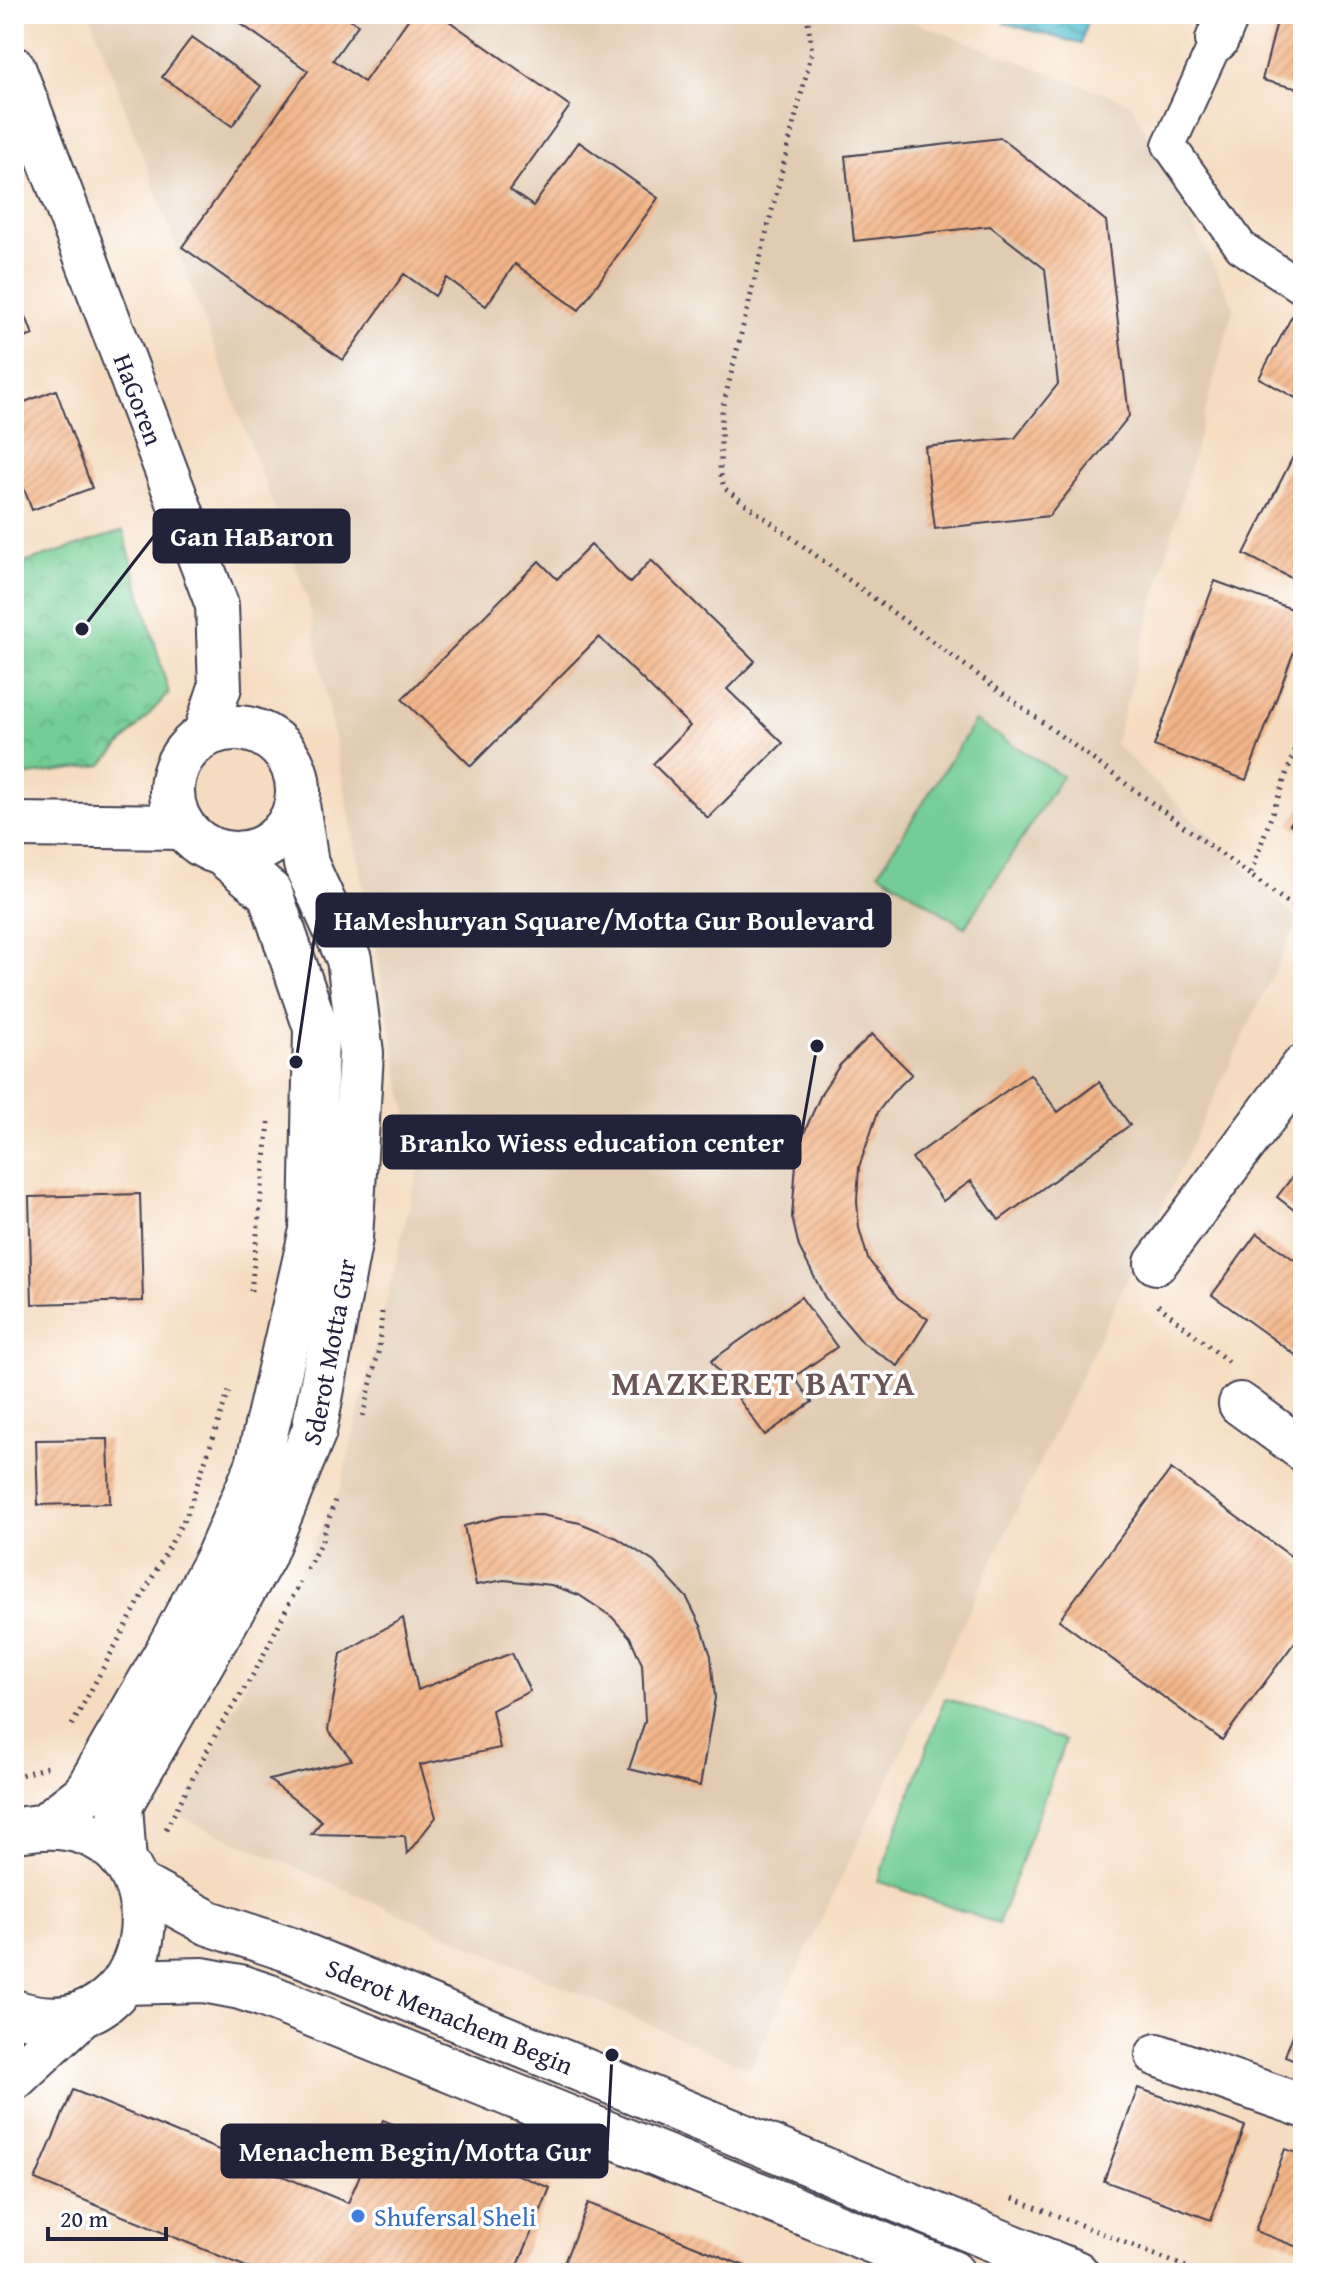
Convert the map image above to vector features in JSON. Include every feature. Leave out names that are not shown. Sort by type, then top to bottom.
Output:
[{"type":"street","points":[[1223,27],[1169,145],[1241,247],[1303,288]]},
{"type":"street","name":"HaGoren","points":[[14,68],[28,148],[217,605],[220,687],[204,735]]},
{"type":"street","points":[[225,727],[250,728],[272,739],[289,757],[298,779],[297,804],[288,826],[271,843],[253,852],[222,853],[196,841],[177,809],[175,768],[186,749],[204,735],[225,727]]},
{"type":"street","name":"Sderot Motta Gur","points":[[124,1982],[134,1968],[144,1935],[143,1909],[130,1873],[120,1805],[263,1556],[314,1431],[350,1238],[361,1053],[349,959],[306,864],[297,804]]},
{"type":"street","points":[[15,826],[177,809]]},
{"type":"street","name":"Sderot Motta Gur","points":[[29,1830],[85,1794],[218,1557],[258,1465],[312,1230],[316,1028],[270,893],[222,853]]},
{"type":"street","points":[[1156,1263],[1303,1066]]},
{"type":"street","points":[[1240,1404],[1303,1450]]},
{"type":"street","name":"Sderot Menachem Begin","points":[[29,1830],[82,1832],[105,1844],[130,1873],[209,1923],[288,1949],[1076,2273]]},
{"type":"street","name":"Sderot Menachem Begin","points":[[124,1982],[203,1980],[267,1996],[894,2262],[952,2273]]},
{"type":"street","points":[[14,2078],[85,2012],[113,1994],[124,1982]]},
{"type":"street","points":[[14,2012],[40,2018],[85,2012]]},
{"type":"street","points":[[1157,2055],[1303,2106]]},
{"type":"street","points":[[894,2262],[916,2208]]},
{"type":"path","points":[[807,14],[812,51],[722,410],[720,471],[724,488],[1303,914]]},
{"type":"path","points":[[1250,875],[1303,728]]},
{"type":"path","points":[[249,1302],[255,1271],[269,1119]]},
{"type":"path","points":[[1156,1263],[1153,1301],[1252,1381],[1240,1404]]},
{"type":"path","points":[[361,1425],[379,1349],[383,1302]]},
{"type":"path","points":[[71,1727],[187,1514],[234,1377]]},
{"type":"path","points":[[165,1834],[169,1819],[218,1730],[256,1670],[322,1540],[341,1482]]},
{"type":"path","points":[[14,1777],[50,1766]]},
{"type":"path","points":[[1004,2194],[1201,2273]]},
{"type":"shaded area","points":[[90,14],[893,14],[1132,104],[1234,306],[1115,744],[1299,920],[750,2069],[181,1817],[341,1486],[418,1171],[308,600]]},
{"type":"green space","points":[[123,531],[169,693],[102,765],[14,777],[14,566]]},
{"type":"green space","points":[[975,721],[1062,776],[965,927],[879,872]]},
{"type":"green space","points":[[945,1698],[1065,1741],[998,1924],[878,1881]]},
{"type":"water","points":[[1007,14],[1089,14],[1081,44],[1004,23]]},
{"type":"building","points":[[233,14],[343,14],[358,25],[333,60],[364,82],[412,14],[439,14],[570,106],[510,190],[533,206],[579,142],[658,198],[579,310],[515,264],[486,306],[447,278],[435,296],[404,274],[343,360],[182,247],[308,71],[231,17]]},
{"type":"building","points":[[1279,14],[1303,14],[1303,90],[1262,80]]},
{"type":"building","points":[[192,37],[261,86],[232,126],[162,77]]},
{"type":"building","points":[[1001,138],[1106,221],[1129,416],[1049,516],[935,529],[925,447],[1015,438],[1058,384],[1045,269],[990,226],[854,241],[845,156]]},
{"type":"building","points":[[14,285],[33,335],[14,342]]},
{"type":"building","points":[[1292,316],[1303,322],[1303,402],[1259,378]]},
{"type":"building","points":[[56,390],[92,488],[32,510],[14,462],[14,406]]},
{"type":"building","points":[[1303,437],[1303,584],[1244,554]]},
{"type":"building","points":[[591,545],[630,583],[651,560],[755,661],[727,689],[783,743],[708,818],[653,764],[690,726],[599,637],[471,766],[402,699],[539,561],[557,579]]},
{"type":"building","points":[[1215,581],[1303,613],[1303,627],[1246,780],[1154,746]]},
{"type":"building","points":[[1303,804],[1303,833],[1290,824]]},
{"type":"building","points":[[872,1034],[912,1074],[878,1112],[859,1167],[857,1201],[859,1228],[868,1259],[898,1298],[928,1319],[898,1366],[863,1343],[825,1298],[799,1247],[792,1217],[797,1150],[810,1119],[822,1092],[840,1065]]},
{"type":"building","points":[[1030,1074],[1058,1112],[1099,1082],[1130,1125],[999,1220],[971,1181],[943,1201],[912,1158]]},
{"type":"building","points":[[1303,1163],[1303,1217],[1277,1197]]},
{"type":"building","points":[[140,1194],[143,1301],[32,1304],[29,1197]]},
{"type":"building","points":[[1257,1233],[1303,1266],[1301,1359],[1212,1295]]},
{"type":"building","points":[[801,1297],[837,1347],[794,1377],[812,1402],[765,1435],[711,1361]]},
{"type":"building","points":[[108,1439],[110,1503],[38,1505],[36,1440]]},
{"type":"building","points":[[1171,1469],[1303,1565],[1303,1631],[1222,1740],[1059,1620]]},
{"type":"building","points":[[541,1515],[580,1523],[617,1538],[654,1562],[687,1598],[711,1656],[715,1698],[700,1786],[629,1769],[645,1721],[642,1664],[630,1637],[612,1617],[579,1595],[551,1585],[504,1580],[476,1585],[464,1526],[502,1516]]},
{"type":"building","points":[[403,1618],[418,1690],[512,1653],[530,1691],[492,1710],[500,1748],[420,1765],[436,1817],[407,1854],[405,1836],[311,1834],[322,1821],[269,1780],[352,1760],[328,1730],[341,1654]]},
{"type":"building","points":[[1303,2008],[1303,2063],[1285,2056]]},
{"type":"building","points":[[1138,2088],[1245,2126],[1211,2220],[1104,2181]]},
{"type":"building","points":[[73,2090],[348,2203],[383,2120],[550,2188],[515,2273],[261,2273],[35,2180]]},
{"type":"building","points":[[1285,2149],[1303,2155],[1303,2249],[1255,2231]]},
{"type":"building","points":[[588,2203],[762,2273],[560,2273]]},
{"type":"place","name":"Gan HaBaron","points":[[82,629]]},
{"type":"place","name":"Branko Wiess education center","points":[[817,1046]]},
{"type":"place","name":"HaMeshuryan Square/Motta Gur Boulevard","points":[[296,1062]]},
{"type":"place","name":"Menachem Begin/Motta Gur","points":[[612,2055]]},
{"type":"place","name":"Shufersal Sheli","points":[[358,2216]]},
{"type":"district","name":"MAZKERET BATYA","points":[[764,1382]]}]
